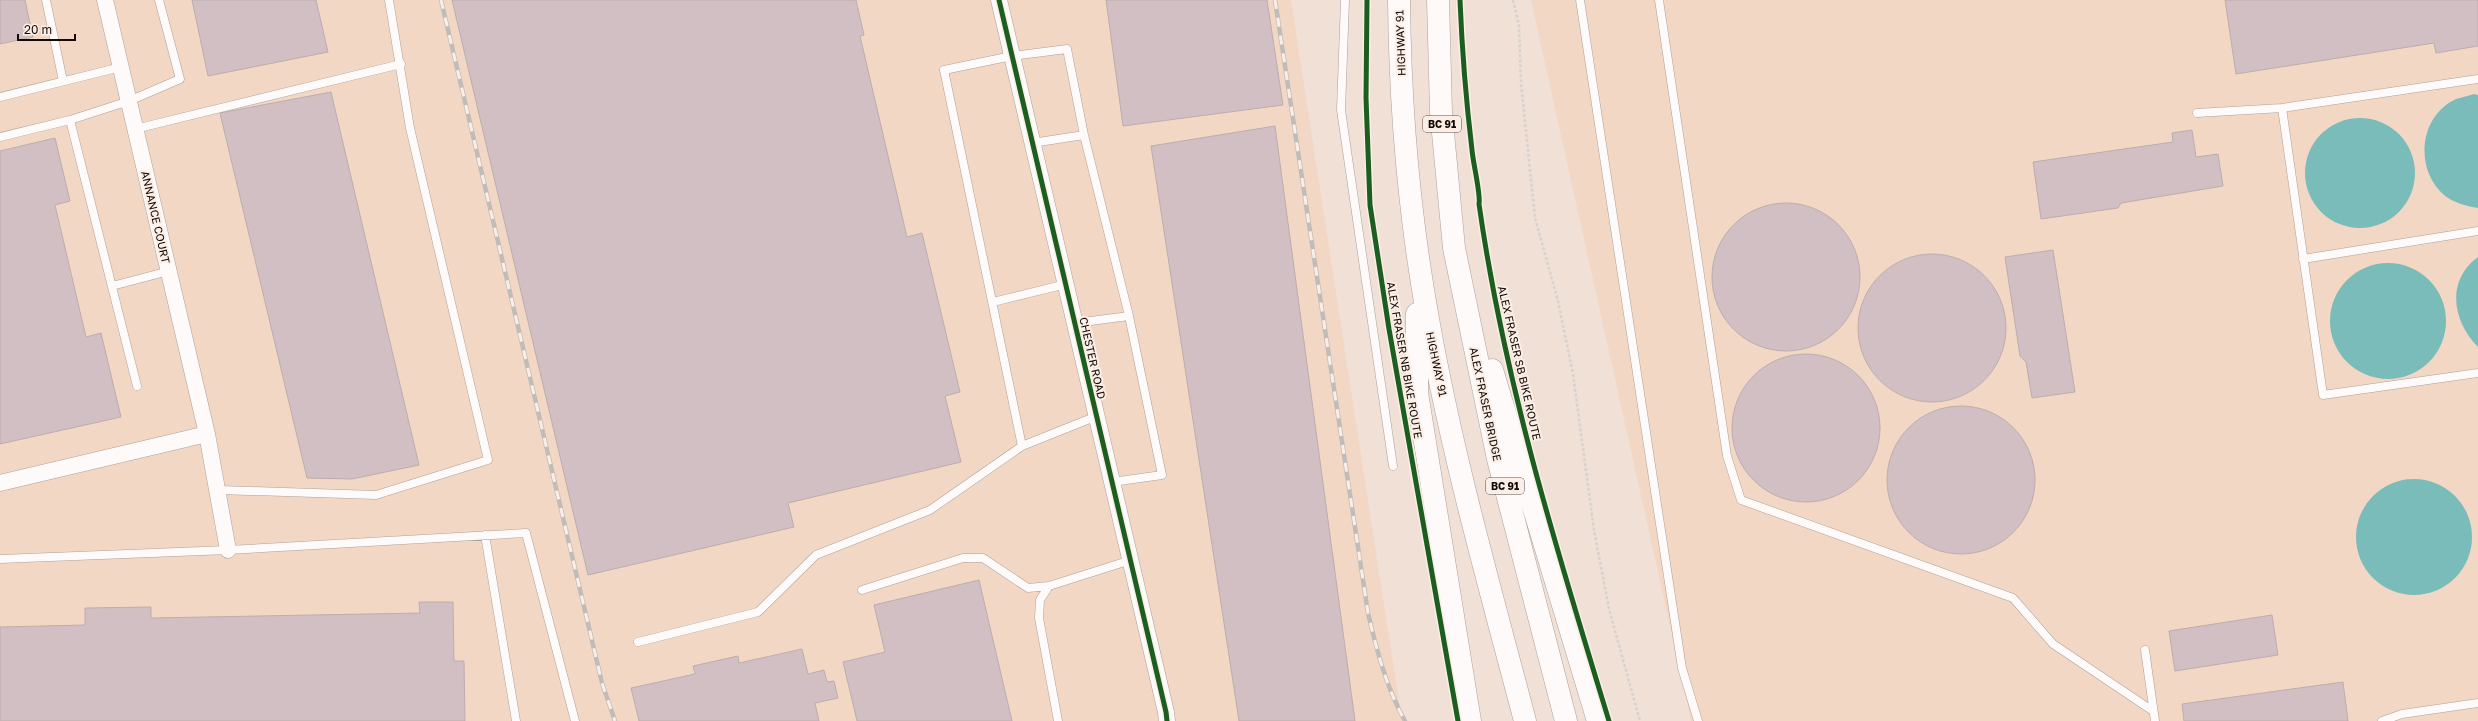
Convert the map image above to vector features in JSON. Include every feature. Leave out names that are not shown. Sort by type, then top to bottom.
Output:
[{"type":"highway","name":"HIGHWAY 91","points":[[1399,0],[1403,114],[1417,253],[1428,320],[1460,468],[1525,721]]},
{"type":"highway","name":"BC 91","points":[[1438,0],[1441,112],[1454,248]]},
{"type":"highway","points":[[1454,248],[1598,721]]},
{"type":"highway","name":"ALEX FRASER BRIDGE","points":[[1454,248],[1498,459],[1566,721]]},
{"type":"highway","points":[[1417,253],[1417,393],[1470,721]]},
{"type":"street","name":"ANNANCE COURT","points":[[105,0],[207,434],[219,490],[228,550]]},
{"type":"street","name":"CHESTER ROAD","points":[[999,0],[1131,560],[1167,721]]},
{"type":"street","points":[[0,483],[207,434]]},
{"type":"lane","points":[[46,0],[63,81]]},
{"type":"lane","points":[[0,137],[70,120],[129,101],[180,79],[159,0]]},
{"type":"lane","points":[[219,490],[376,495],[488,460],[410,128],[401,64],[389,0]]},
{"type":"lane","points":[[1345,0],[1341,110],[1393,466]]},
{"type":"lane","points":[[1580,0],[1682,668],[1698,721]]},
{"type":"lane","points":[[1659,0],[1727,456],[1741,500],[2013,598],[2052,644],[2153,711]]},
{"type":"lane","points":[[1022,446],[944,70],[1012,56],[1067,49],[1084,135],[1129,316],[1162,475],[1112,482]]},
{"type":"lane","points":[[135,130],[401,64]]},
{"type":"lane","points":[[0,97],[121,66]]},
{"type":"lane","points":[[2197,113],[2282,108],[2478,79]]},
{"type":"lane","points":[[2282,108],[2323,394],[2478,373]]},
{"type":"lane","points":[[70,120],[137,386]]},
{"type":"lane","points":[[1032,143],[1084,135]]},
{"type":"lane","points":[[2303,259],[2478,231]]},
{"type":"lane","points":[[112,286],[168,271]]},
{"type":"lane","points":[[993,302],[1066,284]]},
{"type":"lane","points":[[1075,323],[1129,316]]},
{"type":"lane","points":[[638,642],[758,612],[816,555],[930,510],[1022,446],[1096,416]]},
{"type":"lane","points":[[0,560],[228,550],[526,532],[575,721]]},
{"type":"lane","points":[[485,535],[516,721]]},
{"type":"lane","points":[[862,590],[963,558],[983,558],[1028,588],[1049,586],[1131,560]]},
{"type":"lane","points":[[1049,586],[1040,600],[1039,618],[1058,721]]},
{"type":"lane","points":[[2145,650],[2155,721]]},
{"type":"lane","points":[[2382,721],[2402,714],[2478,703]]},
{"type":"path","points":[[1513,0],[1519,25],[1521,83],[1535,218],[1558,301],[1573,374],[1594,530],[1609,609],[1640,721]]},
{"type":"shaded area","points":[[0,0],[1291,0],[1402,721],[0,721]]},
{"type":"shaded area","points":[[1531,0],[2478,0],[2478,721],[1691,721]]},
{"type":"water","points":[[2474,94],[2478,95],[2478,208],[2460,204],[2444,195],[2434,184],[2428,171],[2425,158],[2425,144],[2428,130],[2434,118],[2444,107],[2456,99]]},
{"type":"water","points":[[2360,118],[2381,122],[2391,127],[2399,134],[2406,142],[2411,152],[2415,173],[2411,194],[2406,204],[2399,212],[2391,219],[2381,224],[2360,228],[2339,224],[2329,219],[2321,212],[2314,204],[2309,194],[2305,173],[2309,152],[2314,142],[2321,134],[2329,127],[2339,122]]},
{"type":"water","points":[[2478,257],[2478,347],[2469,337],[2463,326],[2458,314],[2456,302],[2457,289],[2461,278],[2468,267]]},
{"type":"water","points":[[2388,263],[2410,267],[2429,280],[2442,299],[2446,321],[2442,343],[2429,362],[2410,375],[2388,379],[2366,375],[2347,362],[2334,343],[2330,321],[2334,299],[2347,280],[2366,267]]},
{"type":"water","points":[[2414,479],[2436,483],[2455,496],[2468,515],[2472,537],[2468,559],[2455,578],[2436,591],[2414,595],[2392,591],[2373,578],[2360,559],[2356,537],[2360,515],[2373,496],[2392,483]]},
{"type":"building","points":[[0,0],[25,0],[33,37],[0,44]]},
{"type":"building","points":[[192,0],[316,0],[328,52],[208,76]]},
{"type":"building","points":[[452,0],[856,0],[864,35],[860,36],[907,237],[922,233],[960,392],[945,396],[961,462],[788,503],[794,527],[588,575]]},
{"type":"building","points":[[1106,0],[1267,0],[1283,105],[1123,126]]},
{"type":"building","points":[[2225,0],[2478,0],[2478,46],[2436,53],[2434,43],[2236,74]]},
{"type":"building","points":[[331,92],[419,465],[352,479],[307,478],[220,113]]},
{"type":"building","points":[[1275,126],[1355,721],[1239,721],[1151,146]]},
{"type":"building","points":[[2192,130],[2196,157],[2218,154],[2223,186],[2121,203],[2118,208],[2041,219],[2033,162],[2173,142],[2172,133]]},
{"type":"building","points":[[55,138],[70,201],[55,205],[86,337],[101,333],[121,417],[0,444],[0,151]]},
{"type":"building","points":[[1793,203],[1807,206],[1827,215],[1843,230],[1848,236],[1857,256],[1860,277],[1859,291],[1851,312],[1848,318],[1833,334],[1827,339],[1807,348],[1793,351],[1779,351],[1765,348],[1745,339],[1724,318],[1713,291],[1712,270],[1715,256],[1724,236],[1745,215],[1772,204]]},
{"type":"building","points":[[2053,250],[2075,392],[2032,398],[2026,362],[2020,356],[2005,257]]},
{"type":"building","points":[[1939,254],[1953,257],[1973,266],[1989,281],[1994,287],[2003,307],[2006,328],[2005,342],[1997,363],[1994,369],[1979,385],[1973,390],[1953,399],[1939,402],[1925,402],[1911,399],[1891,390],[1870,369],[1859,342],[1858,321],[1861,307],[1870,287],[1891,266],[1918,255]]},
{"type":"building","points":[[1813,354],[1827,357],[1847,366],[1863,381],[1868,387],[1877,407],[1880,428],[1879,442],[1871,463],[1868,469],[1853,485],[1847,490],[1827,499],[1813,502],[1799,502],[1785,499],[1765,490],[1744,469],[1733,442],[1732,421],[1735,407],[1744,387],[1765,366],[1792,355]]},
{"type":"building","points":[[1968,406],[1982,409],[2002,418],[2018,433],[2023,439],[2032,459],[2035,480],[2034,494],[2026,515],[2023,521],[2008,537],[2002,542],[1982,551],[1968,554],[1954,554],[1940,551],[1920,542],[1899,521],[1888,494],[1887,473],[1890,459],[1899,439],[1920,418],[1947,407]]},
{"type":"building","points":[[979,580],[1012,721],[857,721],[843,662],[885,652],[874,605]]},
{"type":"building","points":[[419,602],[453,602],[454,661],[464,661],[465,721],[0,721],[0,627],[85,625],[85,608],[151,607],[151,618],[420,613]]},
{"type":"building","points":[[2272,615],[2278,655],[2175,671],[2169,631]]},
{"type":"building","points":[[802,649],[808,674],[824,670],[827,682],[834,681],[838,698],[815,703],[819,721],[639,721],[631,688],[695,674],[693,666],[738,656],[739,663]]},
{"type":"building","points":[[2343,682],[2348,721],[2184,721],[2182,704]]},
{"type":"railway","points":[[441,0],[602,683],[615,721]]},
{"type":"railway","points":[[1275,0],[1368,613],[1387,682],[1405,721]]},
{"type":"cycle path","points":[[999,0],[1167,721]]},
{"type":"cycle path","name":"ALEX FRASER NB BIKE ROUTE","points":[[1367,0],[1366,98],[1370,205],[1389,329],[1458,721]]},
{"type":"cycle path","name":"ALEX FRASER SB BIKE ROUTE","points":[[1460,0],[1464,75],[1479,204],[1503,336],[1517,401],[1534,465],[1570,593],[1609,721]]}]
